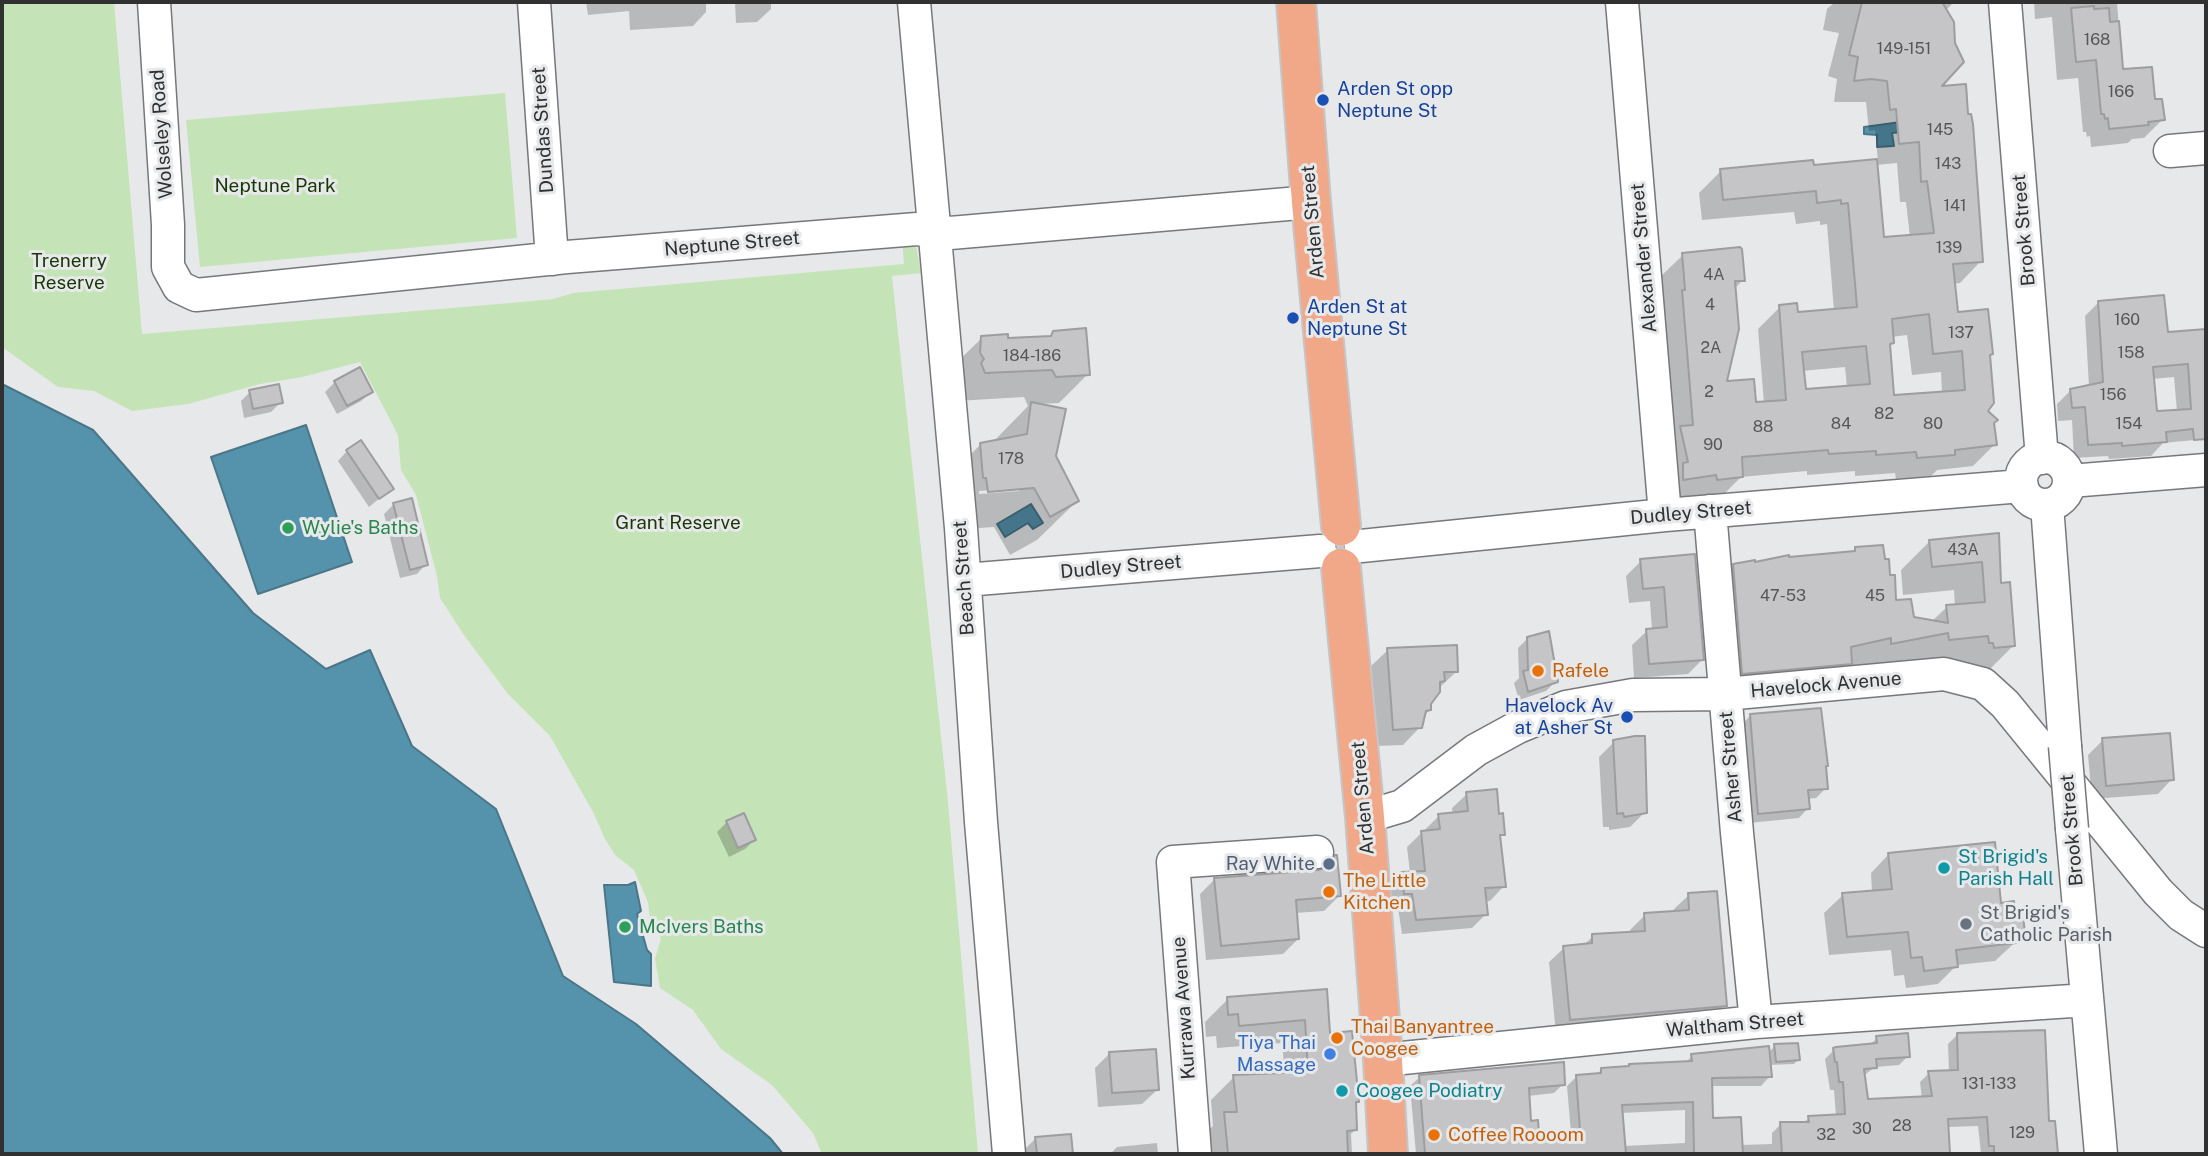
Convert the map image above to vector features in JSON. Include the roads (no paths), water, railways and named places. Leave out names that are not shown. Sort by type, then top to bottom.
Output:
[{"type":"main road","name":"Arden Street","points":[[1296,2],[1365,817],[1384,1059],[1388,1154]]},
{"type":"street","name":"Wolseley Road","points":[[154,2],[168,267]]},
{"type":"street","name":"Dundas Street","points":[[534,2],[552,259]]},
{"type":"street","name":"Beach Street","points":[[914,2],[965,580],[981,822],[1009,1154]]},
{"type":"street","name":"Alexander Street","points":[[1622,2],[1665,515]]},
{"type":"street","name":"Brook Street","points":[[2005,2],[2042,458]]},
{"type":"street","points":[[2170,150],[2206,148]]},
{"type":"street","name":"Neptune Street","points":[[168,267],[179,287],[195,295],[552,259],[916,229],[950,233],[1311,202]]},
{"type":"street","points":[[2042,458],[2051,458],[2063,465],[2070,481],[2064,497],[2047,505],[2032,501],[2022,486],[2026,467],[2042,458]]},
{"type":"street","points":[[2070,481],[2206,470]]},
{"type":"street","name":"Dudley Street","points":[[965,580],[1341,548],[1665,515],[2022,486]]},
{"type":"street","name":"Brook Street","points":[[2047,505],[2101,1154]]},
{"type":"street","name":"Asher Street","points":[[1710,512],[1756,1022]]},
{"type":"street","name":"Havelock Avenue","points":[[1365,817],[1402,806],[1476,750],[1518,727],[1566,707],[1633,695],[1725,694],[1944,674],[1983,684],[2005,704],[2158,892],[2181,915],[2206,931]]},
{"type":"street","name":"Kurrawa Avenue","points":[[1195,1154],[1173,862],[1317,852]]},
{"type":"street","name":"Waltham Street","points":[[1384,1059],[1756,1022],[2087,1000]]},
{"type":"water","points":[[1901,122],[1902,132],[1892,133],[1894,146],[1877,147],[1877,135],[1864,134],[1864,127]]},
{"type":"water","points":[[2,384],[93,430],[253,613],[326,669],[370,650],[412,746],[496,809],[563,976],[636,1024],[770,1138],[783,1154],[2,1154]]},
{"type":"water","name":"Wylie's Baths","points":[[306,425],[352,562],[258,594],[211,457]]},
{"type":"water","points":[[1031,504],[1043,523],[1033,529],[1028,523],[1005,537],[997,524]]},
{"type":"water","name":"McIvers Baths","points":[[635,882],[641,911],[637,914],[647,950],[651,954],[651,986],[614,982],[604,885],[628,885]]},
{"type":"place","name":"Arden St opp Neptune St","points":[[1323,100]]},
{"type":"place","name":"Arden St at Neptune St","points":[[1293,318]]},
{"type":"place","name":"Wylie's Baths","points":[[288,528]]},
{"type":"place","name":"Rafele","points":[[1538,671]]},
{"type":"place","name":"Havelock Av at Asher St","points":[[1627,717]]},
{"type":"place","name":"Ray White","points":[[1329,864]]},
{"type":"place","name":"St Brigid's Parish Hall","points":[[1944,868]]},
{"type":"place","name":"The Little Kitchen","points":[[1329,892]]},
{"type":"place","name":"St Brigid's Catholic Parish","points":[[1966,924]]},
{"type":"place","name":"McIvers Baths","points":[[625,927]]},
{"type":"place","name":"Thai Banyantree Coogee","points":[[1337,1038]]},
{"type":"place","name":"Tiya Thai Massage","points":[[1330,1054]]},
{"type":"place","name":"Coogee Podiatry","points":[[1342,1091]]},
{"type":"place","name":"Coffee Roooom","points":[[1434,1135]]},
{"type":"park label","name":"Neptune Park","points":[[275,186]]},
{"type":"park label","name":"Trenerry Reserve","points":[[69,272]]},
{"type":"park label","name":"Grant Reserve","points":[[678,523]]}]
